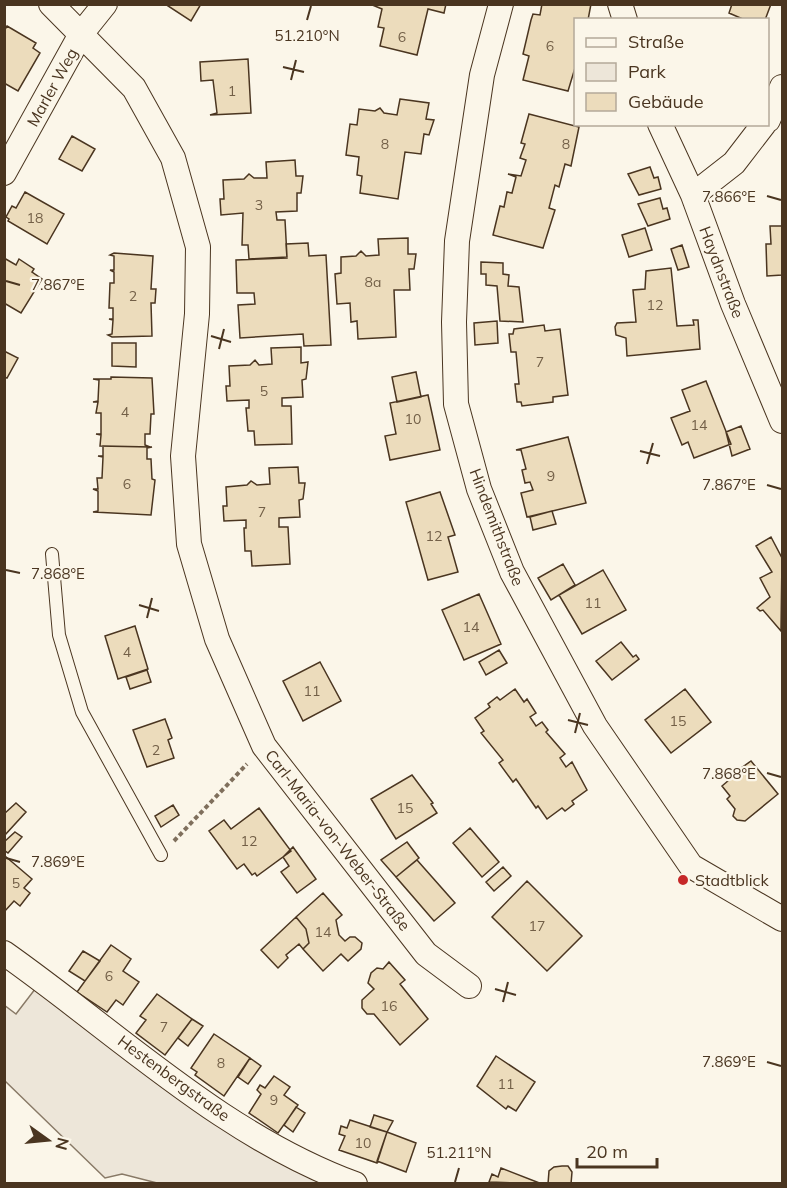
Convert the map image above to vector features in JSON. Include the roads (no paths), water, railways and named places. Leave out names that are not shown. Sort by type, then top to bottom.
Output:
[{"type":"street","name":"Carl-Maria-von-Weber-Straße","points":[[51,4],[134,88],[173,158],[198,247],[197,314],[183,456],[189,544],[217,639],[264,746],[426,954],[469,986]]},
{"type":"street","name":"Marler Weg","points":[[4,173],[81,34],[105,4]]},
{"type":"street","name":"Hindemithstraße","points":[[501,4],[482,75],[457,241],[454,322],[456,404],[479,489],[512,572],[595,726],[691,866],[783,919]]},
{"type":"street","points":[[769,118],[783,87]]},
{"type":"street","name":"Haydnstraße","points":[[661,126],[693,195],[734,304],[783,421]]},
{"type":"street","points":[[693,195],[734,163],[762,126]]},
{"type":"street","name":"Hestenbergstraße","points":[[4,953],[194,1097],[290,1157],[356,1184]]},
{"type":"lane","points":[[52,555],[59,635],[82,711],[161,855]]},
{"type":"place","name":"Stadtblick","points":[[683,880]]}]
